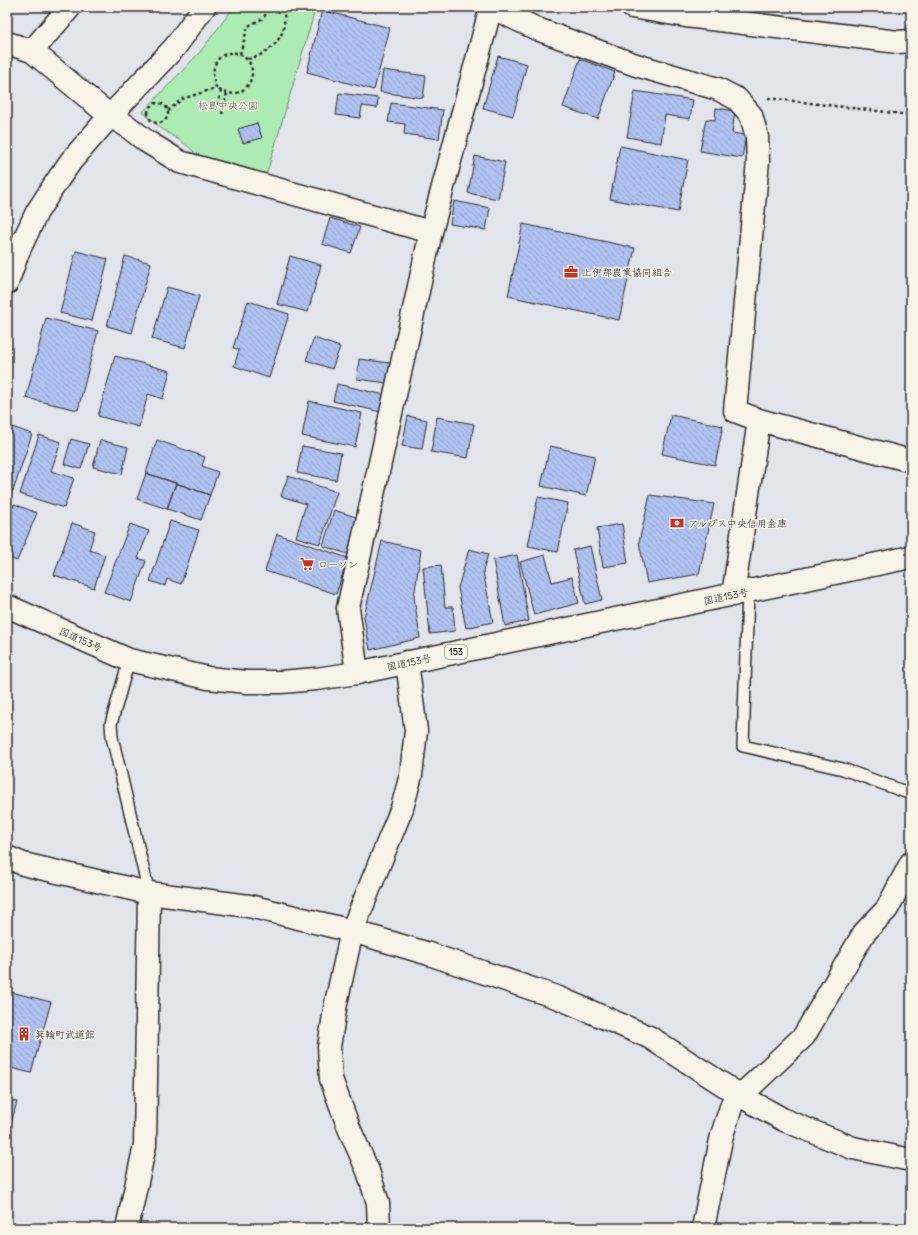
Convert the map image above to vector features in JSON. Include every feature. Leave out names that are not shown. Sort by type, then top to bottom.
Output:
[{"type":"main road","points":[[32,51],[70,7]]},
{"type":"main road","points":[[7,283],[18,252],[37,212],[71,161],[110,116],[175,47],[204,7]]},
{"type":"main road","points":[[357,673],[348,608],[431,232],[491,7],[544,32],[636,65],[718,89],[737,99],[752,115],[757,137],[758,161],[735,411],[759,420],[910,458]]},
{"type":"main road","points":[[632,7],[686,16],[898,42],[911,41]]},
{"type":"main road","points":[[7,43],[32,51],[110,116],[180,162],[431,232]]},
{"type":"main road","points":[[741,593],[759,420]]},
{"type":"main road","name":"国道153号","points":[[7,606],[129,660],[208,678],[247,682],[281,682],[357,673],[911,557]]},
{"type":"main road","points":[[379,1228],[378,1203],[368,1171],[349,1128],[331,1079],[329,1047],[336,1003],[352,931],[402,808],[411,775],[416,731],[407,662]]},
{"type":"main road","points":[[7,857],[23,864],[149,893],[249,906],[352,931],[429,954],[559,998],[649,1037],[741,1096],[784,1120],[853,1148],[911,1160]]},
{"type":"main road","points":[[702,1228],[724,1129],[732,1104],[804,1036],[864,933],[887,908],[911,863]]},
{"type":"main road","points":[[127,1228],[145,1145],[149,893]]},
{"type":"lane","points":[[741,593],[743,746],[843,769],[911,794]]},
{"type":"lane","points":[[129,660],[111,724],[112,737],[149,893]]},
{"type":"path","points":[[240,54],[248,26],[262,19],[272,7]]},
{"type":"path","points":[[247,59],[254,58],[268,51],[281,34],[284,25],[284,12],[286,7]]},
{"type":"path","points":[[168,111],[165,106],[156,103],[149,109],[148,115],[155,122],[162,122],[166,118],[168,111],[182,99],[216,88],[227,94],[240,92],[248,85],[252,77],[252,69],[247,59],[240,54],[232,52],[221,57],[214,67],[212,75],[216,88]]},
{"type":"path","points":[[216,111],[220,90]]},
{"type":"path","points":[[222,114],[227,94]]},
{"type":"path","points":[[737,99],[760,97],[911,115]]},
{"type":"green space","name":"松島中央公園","points":[[234,7],[316,7],[265,179],[193,158],[194,152],[190,148],[160,127],[143,112],[200,52]]},
{"type":"building","points":[[322,10],[390,28],[374,90],[307,72]]},
{"type":"building","points":[[498,56],[527,64],[513,116],[483,108]]},
{"type":"building","points":[[580,59],[615,72],[598,119],[563,107]]},
{"type":"building","points":[[383,70],[426,76],[423,98],[380,92]]},
{"type":"building","points":[[635,91],[693,100],[690,119],[665,115],[661,143],[627,137]]},
{"type":"building","points":[[339,93],[378,98],[377,108],[362,106],[360,118],[336,115]]},
{"type":"building","points":[[391,103],[443,110],[439,139],[404,134],[405,124],[388,122]]},
{"type":"building","points":[[716,108],[735,111],[732,133],[746,135],[742,158],[700,151],[706,119],[715,120]]},
{"type":"building","points":[[257,123],[262,138],[243,143],[238,129]]},
{"type":"building","points":[[620,146],[688,160],[678,212],[610,199]]},
{"type":"building","points":[[475,156],[505,162],[498,199],[468,193]]},
{"type":"building","points":[[454,201],[490,208],[486,230],[450,224]]},
{"type":"building","points":[[330,218],[360,227],[351,253],[322,244]]},
{"type":"building","name":"上伊那農業協同組合","points":[[523,224],[635,248],[619,320],[508,296]]},
{"type":"building","points":[[76,251],[108,259],[92,321],[60,313]]},
{"type":"building","points":[[125,256],[151,263],[132,333],[107,326]]},
{"type":"building","points":[[290,256],[321,265],[308,312],[277,304]]},
{"type":"building","points":[[167,287],[199,296],[185,348],[152,339]]},
{"type":"building","points":[[248,301],[289,314],[269,378],[234,366],[239,350],[233,348]]},
{"type":"building","points":[[46,318],[98,331],[78,410],[26,398]]},
{"type":"building","points":[[314,338],[340,347],[332,369],[306,360]]},
{"type":"building","points":[[115,356],[170,371],[163,399],[148,394],[139,427],[98,416]]},
{"type":"building","points":[[359,359],[390,363],[387,383],[357,379]]},
{"type":"building","points":[[337,384],[385,395],[381,412],[333,401]]},
{"type":"building","points":[[309,401],[362,413],[355,447],[302,436]]},
{"type":"building","points":[[671,415],[723,426],[715,465],[662,454]]},
{"type":"building","points":[[408,416],[427,420],[422,449],[402,446]]},
{"type":"building","points":[[437,417],[474,424],[468,458],[431,452]]},
{"type":"building","points":[[9,426],[32,434],[13,491],[7,489],[7,432]]},
{"type":"building","points":[[39,435],[61,442],[51,471],[74,478],[64,508],[20,494]]},
{"type":"building","points":[[71,439],[89,444],[81,469],[64,464]]},
{"type":"building","points":[[100,440],[128,447],[122,474],[93,467]]},
{"type":"building","points":[[157,440],[205,457],[202,466],[218,472],[210,495],[146,473]]},
{"type":"building","points":[[302,446],[341,453],[336,480],[297,473]]},
{"type":"building","points":[[550,446],[595,456],[586,496],[541,486]]},
{"type":"building","points":[[146,473],[176,483],[167,509],[137,499]]},
{"type":"building","points":[[288,476],[337,492],[320,544],[296,537],[306,504],[281,496]]},
{"type":"building","points":[[176,483],[210,495],[201,520],[167,509]]},
{"type":"building","name":"アルプス中央信用金庫","points":[[650,495],[714,504],[699,574],[647,583],[639,542]]},
{"type":"building","points":[[538,497],[568,503],[558,552],[528,546]]},
{"type":"building","points":[[14,504],[37,513],[17,561],[7,557],[7,521]]},
{"type":"building","points":[[334,510],[362,519],[351,555],[323,546]]},
{"type":"building","points":[[170,521],[199,530],[181,584],[167,579],[165,586],[150,581]]},
{"type":"building","points":[[72,523],[95,531],[89,550],[105,555],[94,588],[54,575]]},
{"type":"building","points":[[130,524],[149,531],[138,558],[146,561],[131,602],[104,592]]},
{"type":"building","points":[[622,524],[628,563],[603,567],[597,528]]},
{"type":"building","name":"ローソン","points":[[277,534],[348,558],[336,594],[265,571]]},
{"type":"building","points":[[382,541],[421,550],[414,597],[420,638],[370,650],[364,617]]},
{"type":"building","points":[[590,546],[602,600],[585,604],[573,550]]},
{"type":"building","points":[[469,549],[488,554],[483,571],[493,622],[466,628],[458,588]]},
{"type":"building","points":[[517,555],[529,621],[505,626],[493,560]]},
{"type":"building","points":[[545,555],[552,582],[572,577],[579,603],[534,615],[520,562]]},
{"type":"building","points":[[441,565],[445,607],[453,607],[455,631],[430,634],[423,567]]},
{"type":"building","name":"箕輪町武道館","points":[[7,991],[51,1002],[31,1073],[7,1067]]},
{"type":"building","points":[[7,1099],[17,1102],[7,1137]]},
{"type":"place","name":"上伊那農業協同組合","points":[[571,272]]},
{"type":"place","name":"アルプス中央信用金庫","points":[[677,523]]},
{"type":"place","name":"ローソン","points":[[307,564]]},
{"type":"place","name":"箕輪町武道館","points":[[24,1034]]}]
